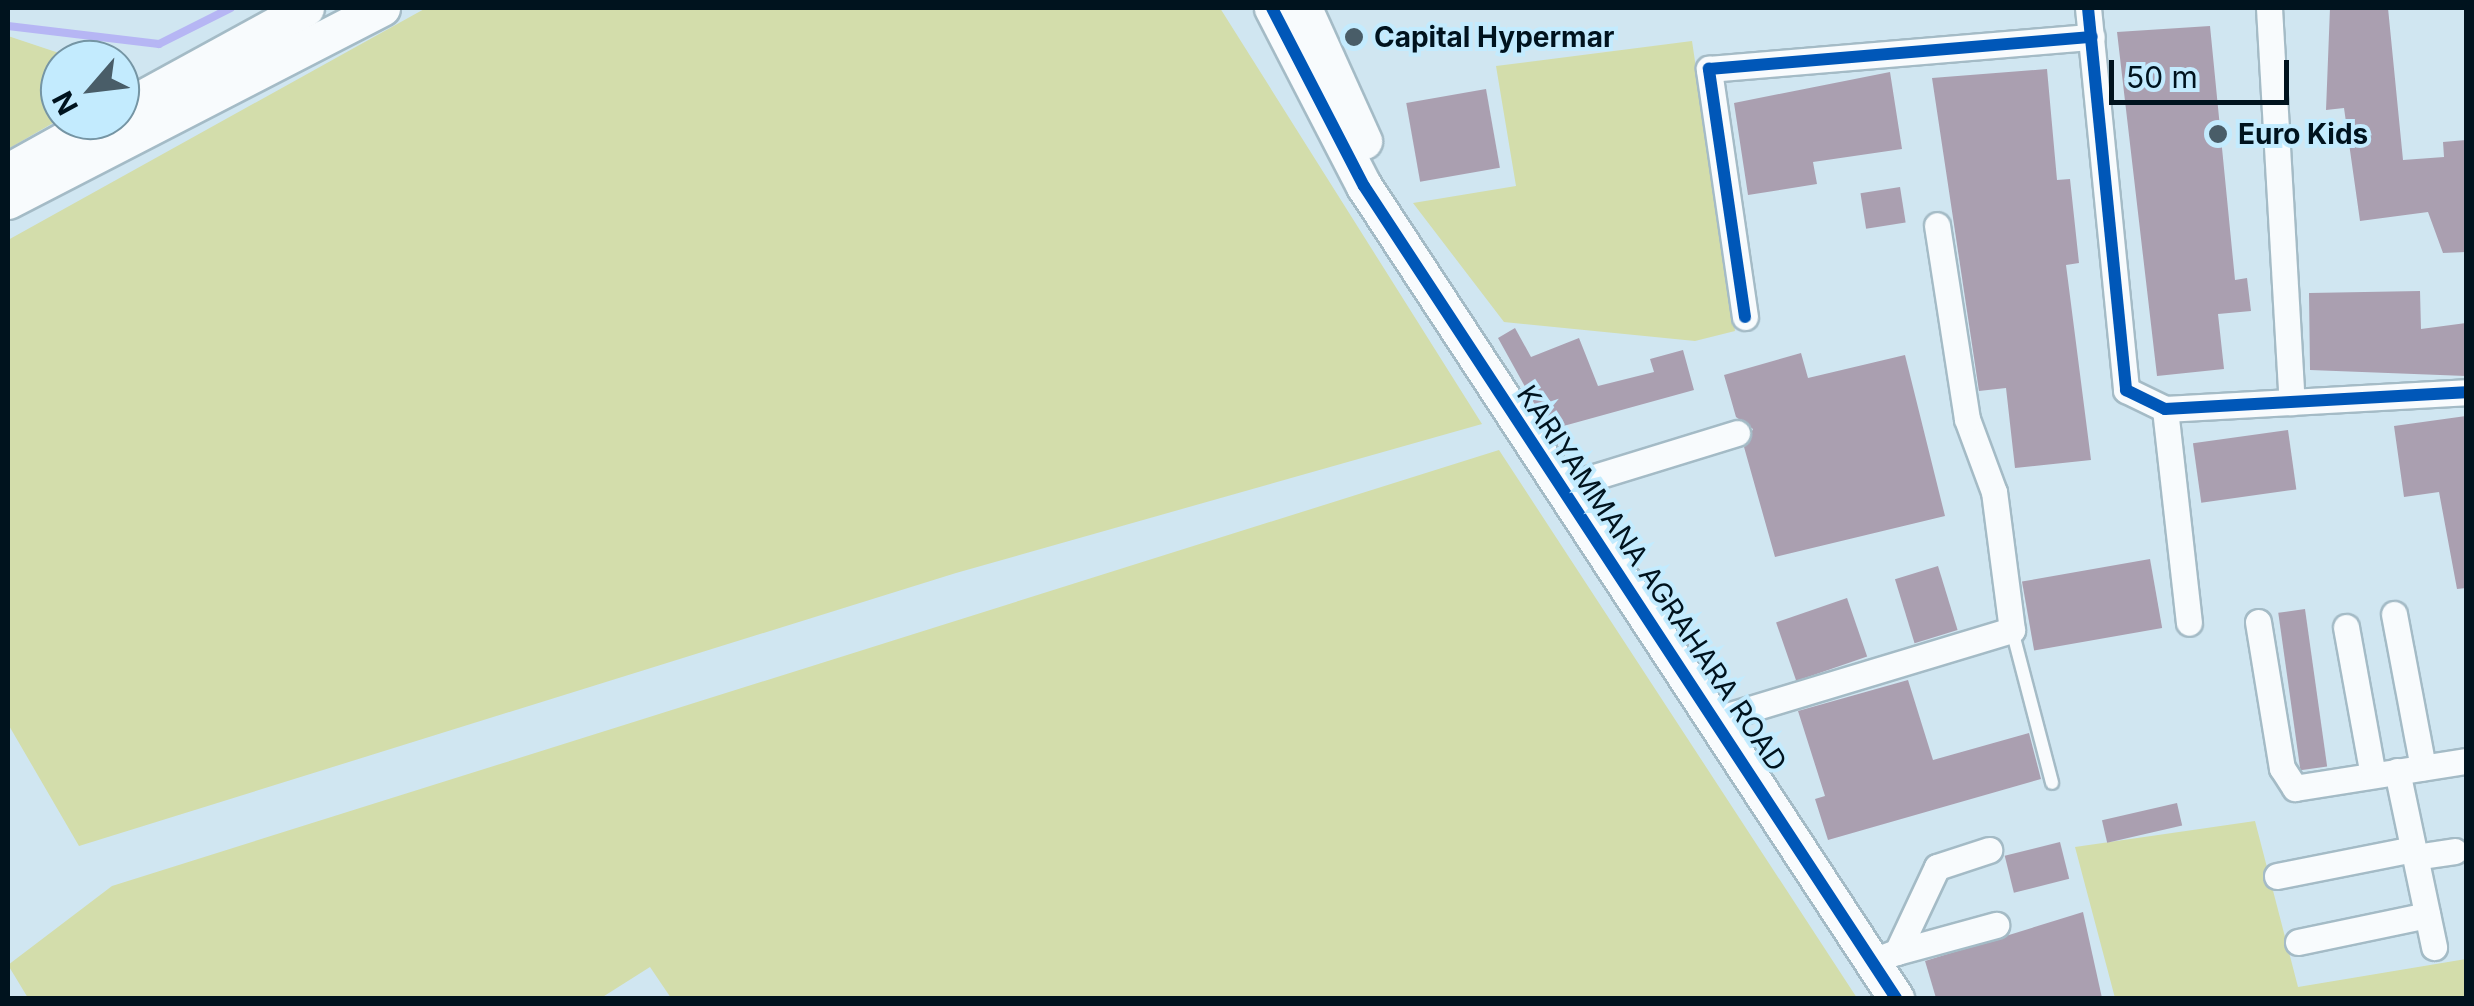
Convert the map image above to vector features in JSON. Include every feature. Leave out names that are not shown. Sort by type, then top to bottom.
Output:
[{"type":"street","points":[[140,99],[306,8]]},
{"type":"street","points":[[8,201],[382,8]]},
{"type":"street","name":"KARIYAMMANA AGRAHARA ROAD","points":[[1272,8],[1364,186],[1885,957],[1896,998]]},
{"type":"street","points":[[1304,8],[1402,240]]},
{"type":"street","points":[[2088,8],[2126,390],[2166,410],[2466,392]]},
{"type":"street","points":[[2270,8],[2292,402]]},
{"type":"street","points":[[1745,316],[1710,69],[2092,37]]},
{"type":"street","points":[[8,172],[65,140]]},
{"type":"street","points":[[1720,718],[2012,630],[1994,492],[1967,420],[1937,226]]},
{"type":"street","points":[[2166,410],[2189,623]]},
{"type":"street","points":[[1565,486],[1737,432]]},
{"type":"street","points":[[2394,614],[2423,767]]},
{"type":"street","points":[[2258,622],[2285,777],[2295,788],[2466,760]]},
{"type":"street","points":[[2346,627],[2385,773],[2414,854],[2434,947]]},
{"type":"street","points":[[1885,957],[1937,867],[1989,850]]},
{"type":"street","points":[[2278,876],[2455,851]]},
{"type":"street","points":[[2298,942],[2427,915]]},
{"type":"street","points":[[1885,957],[1996,924]]},
{"type":"lane","points":[[2012,630],[2052,782]]},
{"type":"green space","points":[[426,8],[1220,8],[1482,424],[956,573],[79,846],[8,724],[8,240]]},
{"type":"green space","points":[[8,36],[40,47],[40,131],[8,149]]},
{"type":"green space","points":[[1692,41],[1735,331],[1695,341],[1504,322],[1413,203],[1516,186],[1496,66]]},
{"type":"green space","points":[[1499,450],[1857,998],[671,998],[650,967],[601,998],[28,998],[8,965],[112,886]]},
{"type":"green space","points":[[2255,821],[2298,987],[2466,959],[2466,998],[2115,998],[2075,847]]},
{"type":"building","points":[[2330,8],[2388,8],[2403,160],[2444,157],[2443,142],[2466,140],[2466,252],[2443,253],[2428,212],[2360,221],[2344,108],[2326,110]]},
{"type":"building","points":[[2210,26],[2235,280],[2247,278],[2251,311],[2218,314],[2224,369],[2157,376],[2117,32]]},
{"type":"building","points":[[2047,69],[2057,180],[2070,179],[2079,263],[2066,265],[2091,460],[2015,468],[2006,388],[1979,391],[1932,78]]},
{"type":"building","points":[[1890,72],[1902,149],[1813,162],[1817,184],[1748,195],[1734,103]]},
{"type":"building","points":[[1486,89],[1500,168],[1420,182],[1406,103]]},
{"type":"building","points":[[1900,187],[1906,223],[1866,229],[1860,193]]},
{"type":"building","points":[[2420,291],[2421,329],[2466,323],[2466,376],[2310,370],[2309,293]]},
{"type":"building","points":[[1515,328],[1531,357],[1579,338],[1598,386],[1654,372],[1650,359],[1683,350],[1694,390],[1549,430],[1498,338]]},
{"type":"building","points":[[1801,353],[1808,378],[1905,355],[1945,516],[1775,557],[1744,447],[1753,429],[1736,417],[1724,375]]},
{"type":"building","points":[[2466,416],[2466,588],[2457,589],[2439,492],[2404,497],[2394,426]]},
{"type":"building","points":[[2288,430],[2296,489],[2201,503],[2193,443]]},
{"type":"building","points":[[2150,559],[2162,628],[2034,651],[2022,582]]},
{"type":"building","points":[[1938,566],[1958,630],[1915,643],[1895,579]]},
{"type":"building","points":[[1847,598],[1867,657],[1796,681],[1776,622]]},
{"type":"building","points":[[2305,609],[2327,766],[2300,770],[2278,613]]},
{"type":"building","points":[[1908,680],[1933,760],[2029,733],[2041,779],[1828,840],[1815,799],[1825,796],[1798,711]]},
{"type":"building","points":[[2177,803],[2182,825],[2107,843],[2102,820]]},
{"type":"building","points":[[2060,842],[2069,879],[2014,893],[2005,856]]},
{"type":"building","points":[[2083,912],[2102,998],[1936,998],[1925,961]]},
{"type":"waterway","points":[[8,26],[159,44],[231,8]]},
{"type":"cycle path","points":[[1272,8],[1364,186],[1896,998]]},
{"type":"cycle path","points":[[2088,8],[2126,390],[2165,409],[2466,392]]},
{"type":"cycle path","points":[[1745,317],[1709,69],[2092,37]]},
{"type":"place","name":"Capital Hypermar","points":[[1354,37]]},
{"type":"place","name":"Euro Kids","points":[[2218,134]]}]
